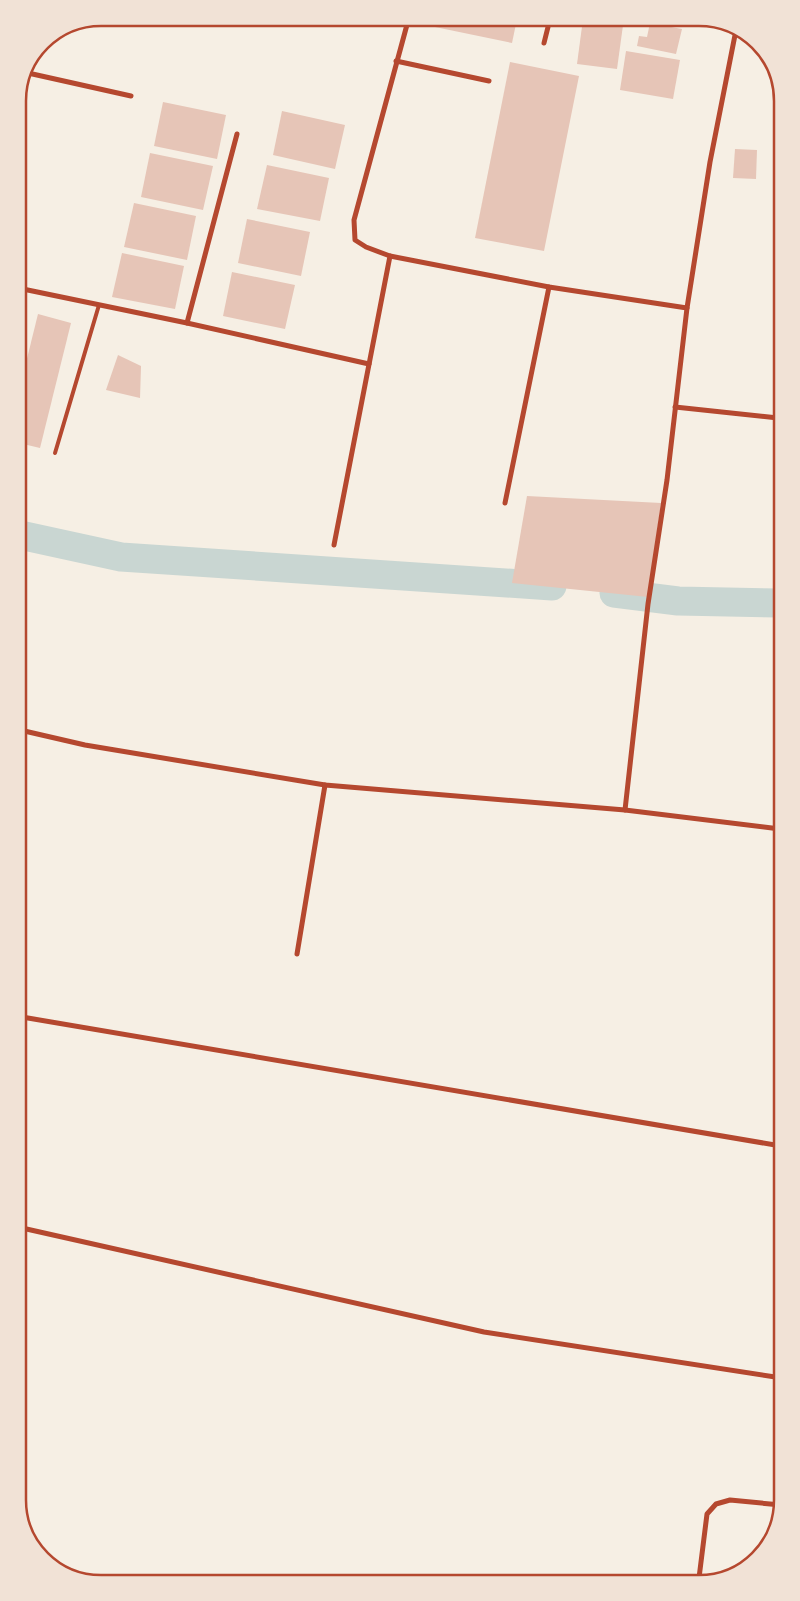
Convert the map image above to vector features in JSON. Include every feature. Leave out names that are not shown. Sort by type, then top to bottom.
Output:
[{"type":"street","points":[[406,26],[354,220],[355,240],[366,247],[390,256],[549,287],[687,308]]},
{"type":"street","points":[[544,44],[548,26]]},
{"type":"street","points":[[625,810],[648,604],[667,480],[687,308],[710,162],[735,36]]},
{"type":"street","points":[[396,61],[489,80]]},
{"type":"street","points":[[32,74],[131,96]]},
{"type":"street","points":[[187,323],[237,134]]},
{"type":"street","points":[[334,545],[390,256]]},
{"type":"street","points":[[505,503],[549,287]]},
{"type":"street","points":[[26,290],[187,323],[369,364]]},
{"type":"street","points":[[675,407],[774,418]]},
{"type":"street","points":[[26,731],[85,745],[325,785],[625,810],[774,828]]},
{"type":"street","points":[[297,954],[325,785]]},
{"type":"street","points":[[26,1018],[774,1145]]},
{"type":"street","points":[[26,1229],[484,1332],[774,1377]]},
{"type":"street","points":[[699,1575],[707,1514],[716,1504],[730,1500],[774,1504]]},
{"type":"lane","points":[[55,453],[99,305]]},
{"type":"building","points":[[435,26],[516,26],[512,43]]},
{"type":"building","points":[[582,26],[623,26],[617,69],[577,64]]},
{"type":"building","points":[[649,26],[666,26],[682,29],[676,54],[637,46],[639,36],[647,37]]},
{"type":"building","points":[[626,51],[680,60],[673,99],[620,90]]},
{"type":"building","points":[[510,62],[579,76],[544,251],[475,238]]},
{"type":"building","points":[[163,102],[226,115],[217,159],[154,146]]},
{"type":"building","points":[[282,111],[345,125],[335,169],[273,155]]},
{"type":"building","points":[[735,149],[757,150],[756,179],[733,178]]},
{"type":"building","points":[[150,153],[213,166],[203,210],[141,197]]},
{"type":"building","points":[[267,165],[329,178],[320,221],[257,209]]},
{"type":"building","points":[[134,203],[196,216],[187,260],[124,247]]},
{"type":"building","points":[[247,219],[310,232],[301,276],[238,263]]},
{"type":"building","points":[[122,253],[184,266],[175,309],[112,297]]},
{"type":"building","points":[[232,272],[295,285],[285,329],[223,316]]},
{"type":"building","points":[[38,314],[71,323],[40,448],[26,445],[26,363]]},
{"type":"building","points":[[118,355],[141,366],[140,398],[106,390]]},
{"type":"building","points":[[527,496],[661,503],[648,597],[512,583]]},
{"type":"waterway","points":[[26,536],[121,557],[552,586]]},
{"type":"waterway","points":[[614,593],[678,601],[774,603]]}]
